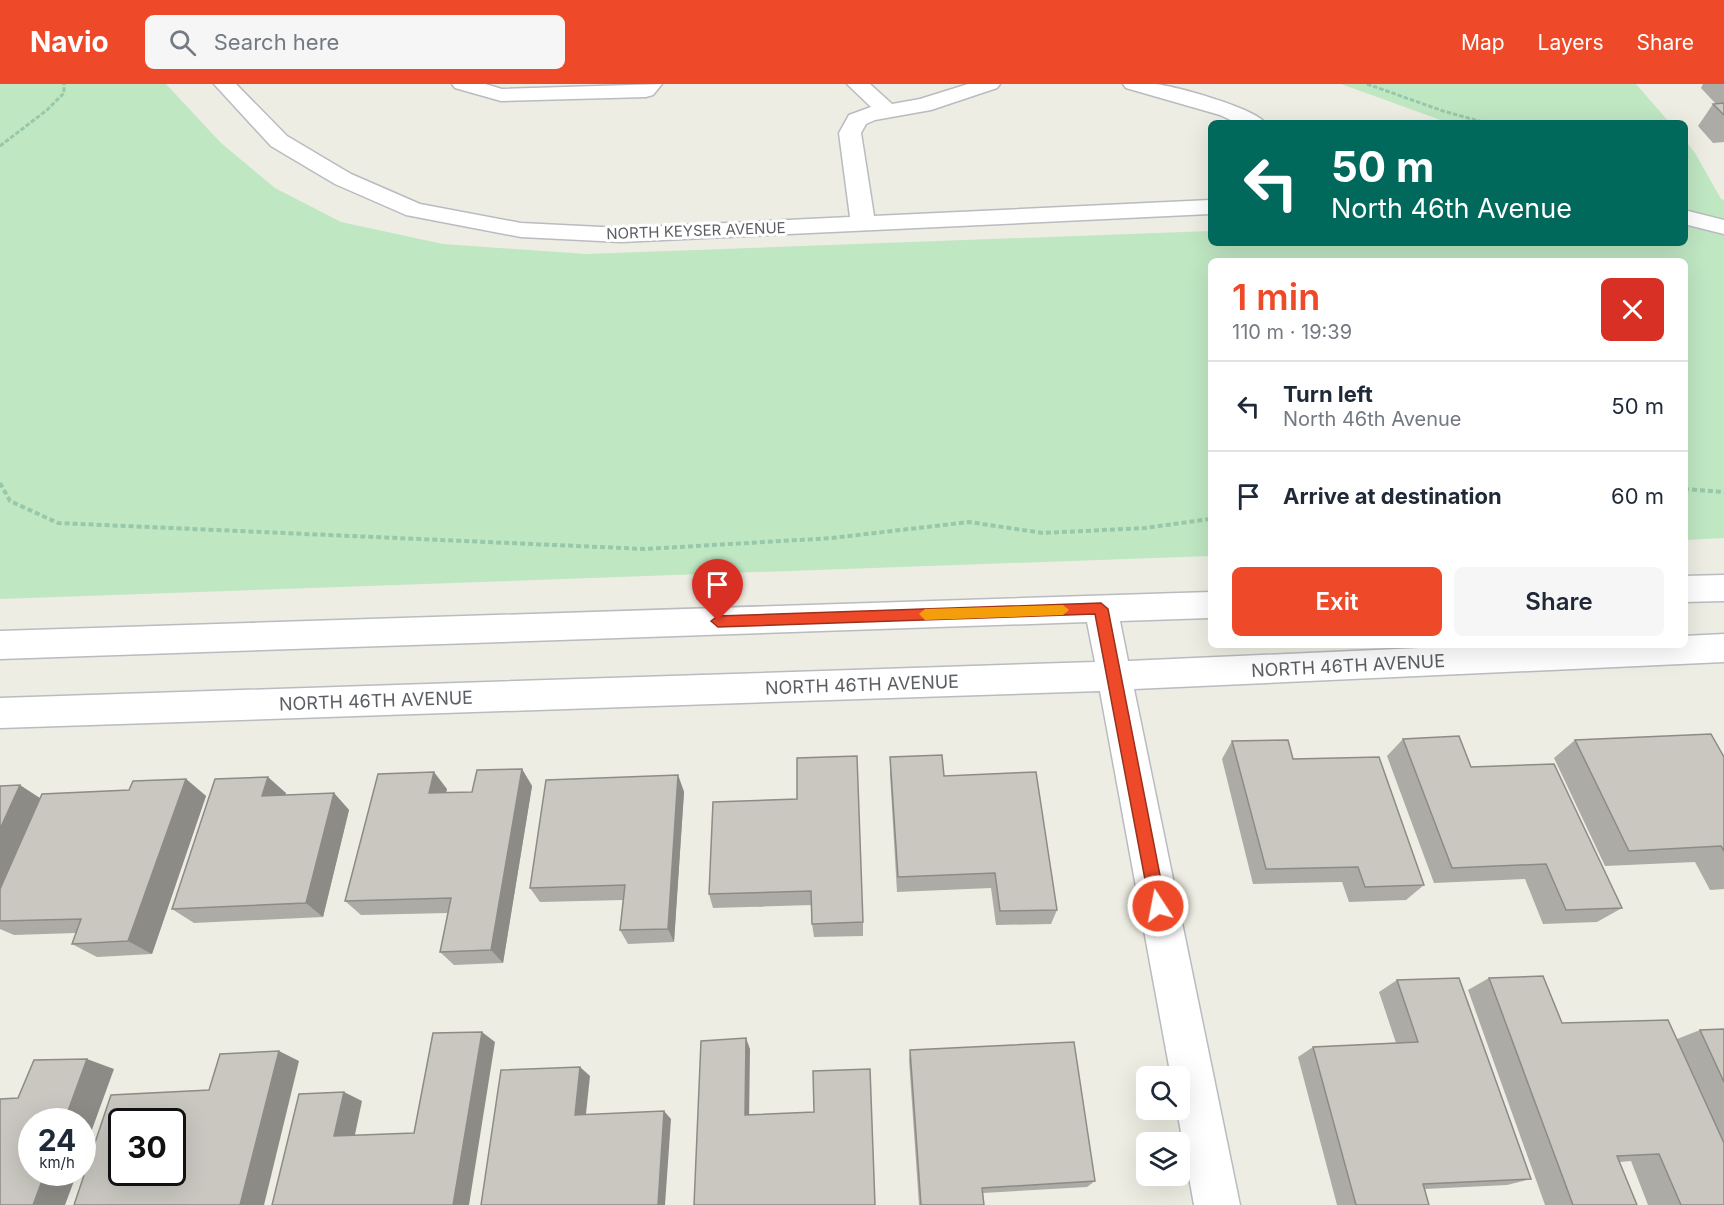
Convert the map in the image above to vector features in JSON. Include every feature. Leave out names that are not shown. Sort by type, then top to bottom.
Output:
[{"type":"street","name":"NORTH KEYSER AVENUE","points":[[224,84],[279,141],[344,179],[414,210],[521,230],[621,235],[1208,207]]},
{"type":"street","points":[[462,84],[501,95],[646,91],[652,84]]},
{"type":"street","points":[[857,84],[888,111]]},
{"type":"street","points":[[862,224],[850,133],[857,120],[869,114],[932,103],[990,84]]},
{"type":"street","points":[[1133,84],[1228,110],[1248,120]]},
{"type":"street","points":[[1688,218],[1724,227]]},
{"type":"street","points":[[1688,589],[1724,588]]},
{"type":"street","points":[[0,645],[1208,605]]},
{"type":"street","points":[[1101,609],[1216,1205]]},
{"type":"street","name":"NORTH 46TH AVENUE","points":[[0,713],[1114,676],[1724,648]]},
{"type":"path","points":[[0,146],[47,110],[64,93],[64,84]]},
{"type":"path","points":[[1367,84],[1475,120]]},
{"type":"path","points":[[0,483],[10,501],[58,524],[645,549],[832,538],[969,522],[1042,533],[1144,528],[1208,519]]},
{"type":"path","points":[[1688,489],[1724,492]]},
{"type":"green space","points":[[0,84],[166,84],[221,143],[275,188],[341,222],[443,244],[586,254],[1208,231],[1208,246],[1688,246],[1688,144],[1721,199],[1724,200],[1724,538],[1688,540],[1688,258],[1208,258],[1208,556],[0,599]]},
{"type":"green space","points":[[1341,84],[1636,84],[1667,120],[1441,120]]},
{"type":"building","points":[[1724,103],[1724,115],[1713,104]]},
{"type":"building","points":[[1711,734],[1724,757],[1724,851],[1721,846],[1629,851],[1575,740]]},
{"type":"building","points":[[1459,736],[1471,767],[1554,764],[1622,908],[1566,910],[1546,864],[1452,868],[1403,739]]},
{"type":"building","points":[[1288,740],[1293,759],[1379,757],[1424,885],[1365,887],[1358,867],[1266,869],[1232,741]]},
{"type":"building","points":[[942,755],[944,776],[1036,772],[1057,910],[1000,911],[995,873],[898,877],[890,757]]},
{"type":"building","points":[[857,756],[863,922],[812,924],[811,891],[709,894],[713,802],[797,799],[797,758]]},
{"type":"building","points":[[522,769],[491,950],[440,952],[451,898],[345,901],[378,774],[434,772],[429,793],[472,792],[477,770]]},
{"type":"building","points":[[678,775],[668,929],[620,930],[625,885],[530,888],[546,780]]},
{"type":"building","points":[[268,777],[262,796],[334,793],[306,903],[172,909],[215,779]]},
{"type":"building","points":[[186,779],[128,941],[72,944],[81,919],[0,921],[0,889],[42,794],[129,790],[133,781]]},
{"type":"building","points":[[20,785],[0,829],[0,786]]},
{"type":"building","points":[[1543,976],[1562,1023],[1668,1020],[1724,1143],[1724,1205],[1681,1205],[1659,1154],[1617,1156],[1637,1205],[1573,1205],[1489,978]]},
{"type":"building","points":[[1459,978],[1531,1179],[1423,1184],[1429,1205],[1356,1205],[1313,1047],[1418,1042],[1397,980]]},
{"type":"building","points":[[1724,1029],[1724,1082],[1700,1030]]},
{"type":"building","points":[[482,1032],[453,1205],[272,1205],[299,1094],[344,1092],[334,1136],[414,1133],[433,1033]]},
{"type":"building","points":[[746,1038],[745,1115],[814,1112],[813,1071],[870,1069],[875,1205],[694,1205],[701,1041]]},
{"type":"building","points":[[1074,1042],[1095,1181],[982,1188],[984,1205],[921,1205],[910,1050]]},
{"type":"building","points":[[279,1051],[240,1205],[74,1205],[80,1186],[96,1186],[96,1140],[111,1095],[209,1090],[220,1054]]},
{"type":"building","points":[[87,1059],[69,1108],[18,1108],[18,1186],[40,1186],[33,1205],[0,1205],[0,1099],[18,1098],[34,1060]]},
{"type":"building","points":[[580,1067],[575,1115],[664,1111],[658,1205],[481,1205],[501,1070]]},
{"type":"slow traffic","points":[[925,614],[1063,610]]},
{"type":"route","points":[[718,621],[1101,609],[1158,906]]}]
